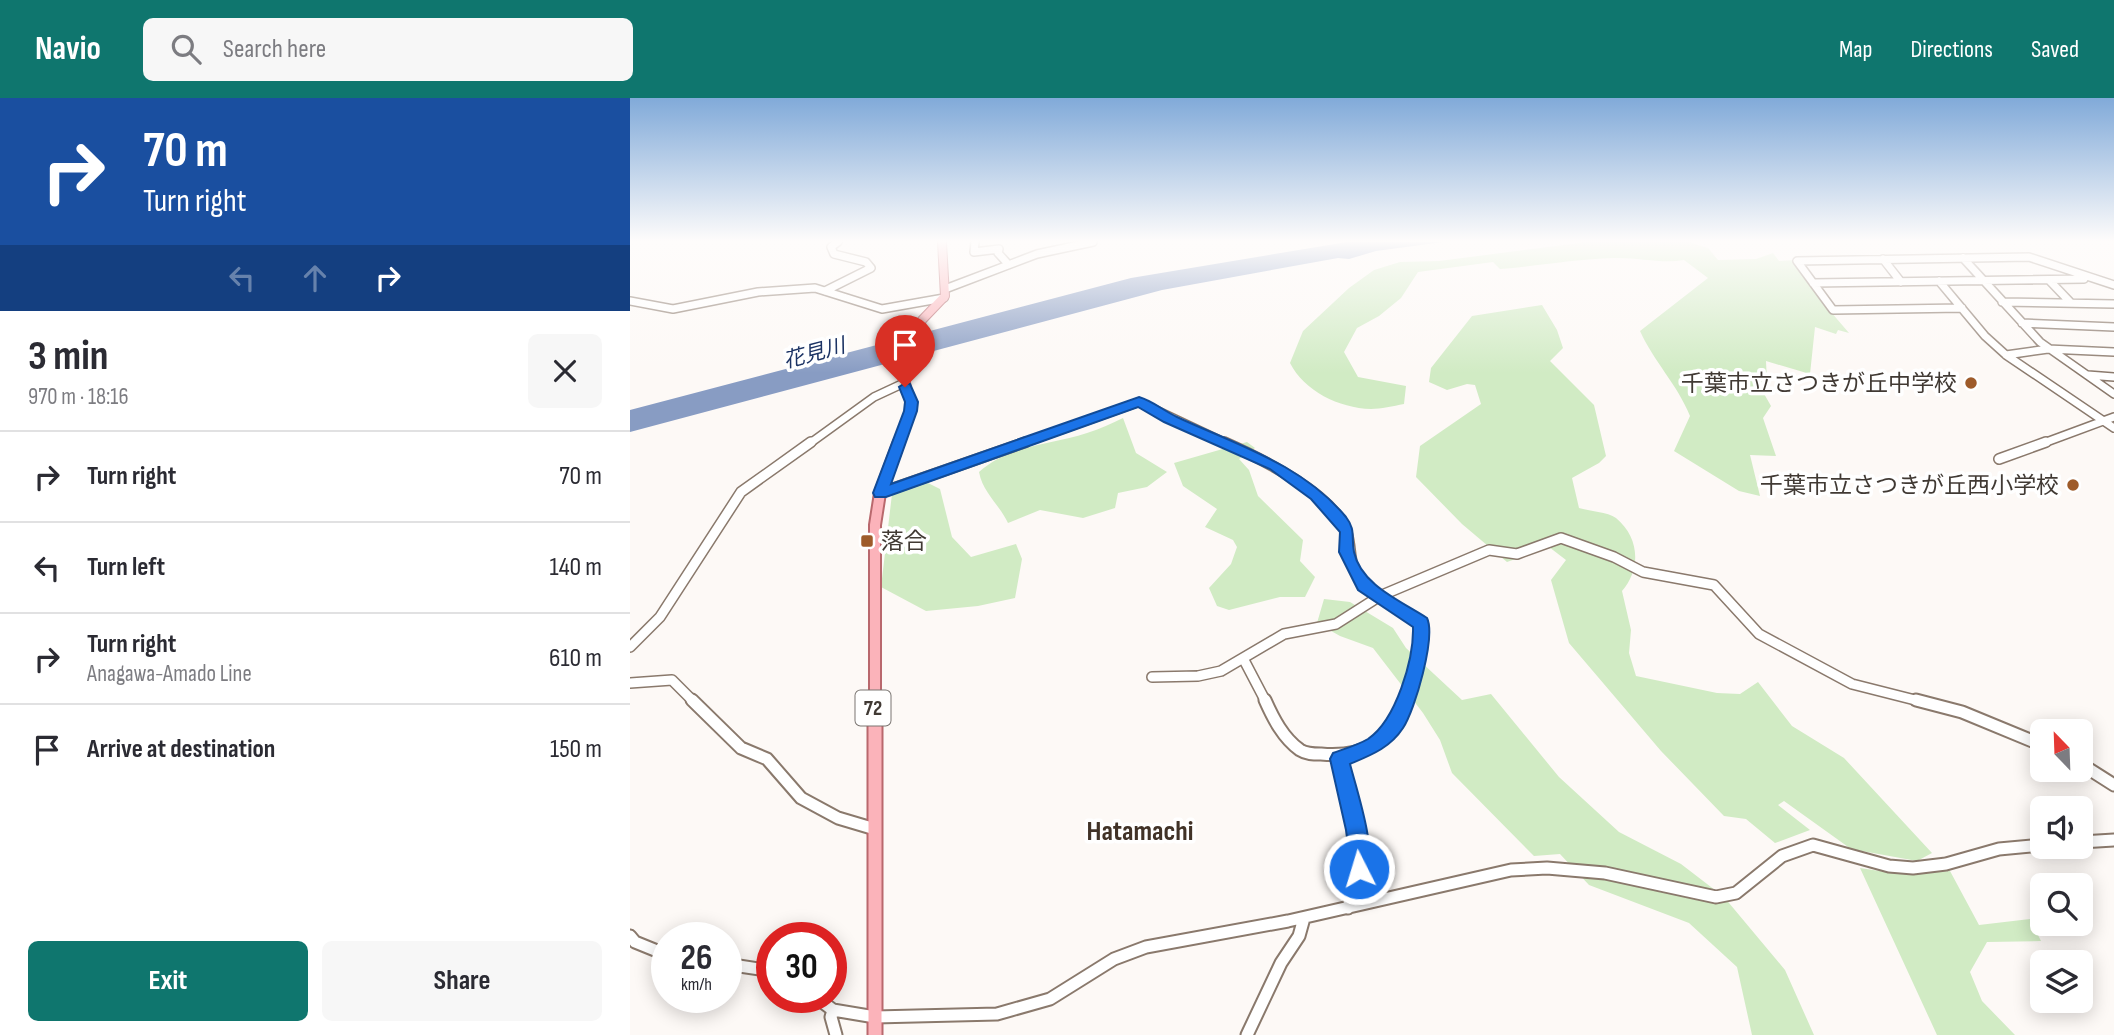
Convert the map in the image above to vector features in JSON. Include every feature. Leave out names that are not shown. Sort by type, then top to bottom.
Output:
[{"type":"main road","points":[[945,286],[945,293]]},
{"type":"main road","name":"72","points":[[875,1035],[875,525],[880,493],[911,411],[911,398],[904,383],[908,361],[925,315],[945,293]]},
{"type":"street","points":[[825,291],[837,286]]},
{"type":"street","points":[[630,301],[673,309],[758,292],[815,288],[882,309],[945,293],[961,286]]},
{"type":"street","points":[[1815,286],[1833,310],[1962,308]]},
{"type":"street","points":[[1944,286],[2006,355],[2114,428]]},
{"type":"street","points":[[1987,286],[2048,349],[2114,394]]},
{"type":"street","points":[[2054,286],[2071,303]]},
{"type":"street","points":[[2002,302],[2114,304]]},
{"type":"street","points":[[2021,323],[2114,327]]},
{"type":"street","points":[[2006,355],[2048,349],[2114,352]]},
{"type":"street","points":[[2086,375],[2114,377]]},
{"type":"street","points":[[630,647],[660,617],[741,492],[874,397],[904,383]]},
{"type":"street","points":[[880,493],[1139,402],[1169,419],[1275,465],[1316,496],[1347,532],[1346,552],[1363,586],[1421,623],[1422,643],[1417,665],[1397,722],[1375,745],[1339,759],[1308,754],[1299,749],[1269,712],[1244,660]]},
{"type":"street","points":[[1999,459],[2114,417]]},
{"type":"street","points":[[1152,677],[1198,676],[1221,671],[1244,660],[1284,634],[1298,629],[1336,624],[1380,596],[1489,550],[1517,554],[1561,538],[1614,557],[1643,572],[1714,585],[1759,634],[1852,684],[1962,712],[2030,740]]},
{"type":"street","points":[[630,683],[672,680],[678,683],[701,711],[739,743],[741,748],[767,760],[776,768],[801,798],[838,818],[875,829]]},
{"type":"street","points":[[1339,759],[1360,850],[1357,884],[1348,908]]},
{"type":"street","points":[[2093,772],[2114,785]]},
{"type":"street","points":[[2093,841],[2114,840]]},
{"type":"street","points":[[847,1012],[875,1017],[1005,1012],[1050,999],[1114,959],[1139,949],[1304,918],[1511,870],[1547,868],[1605,873],[1716,897],[1736,893],[1782,856],[1804,846],[1821,846],[1889,866],[1913,869],[1946,864],[2008,847],[2030,846]]},
{"type":"street","points":[[1247,1035],[1270,984],[1299,936],[1304,918]]},
{"type":"street","points":[[630,936],[651,950]]},
{"type":"street","points":[[832,1013],[836,1035]]},
{"type":"green space","points":[[1352,286],[1409,286],[1401,298],[1379,316],[1357,328],[1344,352],[1358,377],[1406,386],[1404,404],[1371,409],[1335,401],[1313,390],[1290,363],[1303,331]]},
{"type":"green space","points":[[1698,286],[1812,286],[1849,333],[1838,330],[1836,334],[1815,327],[1810,374],[1766,361],[1767,382],[1763,392],[1771,406],[1763,418],[1776,456],[1750,455],[1760,496],[1739,491],[1674,451],[1690,416],[1640,331]]},
{"type":"green space","points":[[1542,305],[1557,330],[1563,348],[1550,361],[1594,405],[1606,456],[1572,478],[1579,508],[1616,518],[1630,535],[1633,544],[1635,564],[1622,591],[1631,630],[1629,653],[1636,676],[1717,693],[1740,694],[1758,682],[1792,726],[1844,758],[1932,853],[1917,861],[1851,849],[1784,801],[1778,805],[1810,830],[1775,843],[1746,819],[1724,816],[1661,751],[1569,643],[1551,580],[1566,560],[1549,547],[1507,562],[1462,524],[1416,477],[1420,446],[1481,404],[1475,385],[1467,384],[1447,390],[1429,382],[1431,368],[1472,316]]},
{"type":"green space","points":[[1123,418],[1136,453],[1167,472],[1147,487],[1118,493],[1115,508],[1083,518],[1040,510],[1008,523],[984,486],[979,472],[1003,456],[1087,433]]},
{"type":"green space","points":[[1247,442],[1255,448],[1239,459],[1249,470],[1258,496],[1303,540],[1300,561],[1315,577],[1305,597],[1280,597],[1229,610],[1217,606],[1209,588],[1231,564],[1237,547],[1233,540],[1205,527],[1217,509],[1183,486],[1174,463]]},
{"type":"green space","points":[[928,483],[940,489],[952,537],[971,557],[1016,544],[1022,559],[1015,598],[978,606],[926,611],[881,587],[892,494],[904,486]]},
{"type":"green space","points":[[1324,599],[1350,602],[1393,628],[1406,648],[1462,700],[1491,694],[1559,777],[1619,832],[1681,864],[1724,897],[1785,970],[1814,1035],[1752,1035],[1737,967],[1689,923],[1589,885],[1560,854],[1534,856],[1452,773],[1440,740],[1423,713],[1373,648],[1340,636],[1317,623]]},
{"type":"green space","points":[[1860,868],[1899,874],[1950,871],[1979,925],[2030,919],[2030,936],[2038,936],[2041,941],[1987,942],[1970,972],[1982,1001],[2015,1035],[1937,1035]]},
{"type":"water","points":[[1102,286],[1186,286],[630,432],[630,410]]},
{"type":"place","name":"千葉市立さつきが丘中学校","points":[[1971,383]]},
{"type":"place","name":"千葉市立さつきが丘西小学校","points":[[2073,485]]},
{"type":"place","name":"落合","points":[[867,541]]},
{"type":"district","name":"Hatamachi","points":[[1140,830]]},
{"type":"route","points":[[905,387],[912,402],[911,411],[880,493],[1062,431],[1123,405],[1139,402],[1169,419],[1275,465],[1316,496],[1341,522],[1347,532],[1346,552],[1363,586],[1421,623],[1422,643],[1417,665],[1397,722],[1375,745],[1363,752],[1339,759],[1360,850],[1359,869]]},
{"type":"water label","name":"花見川","points":[[814,353]]}]
